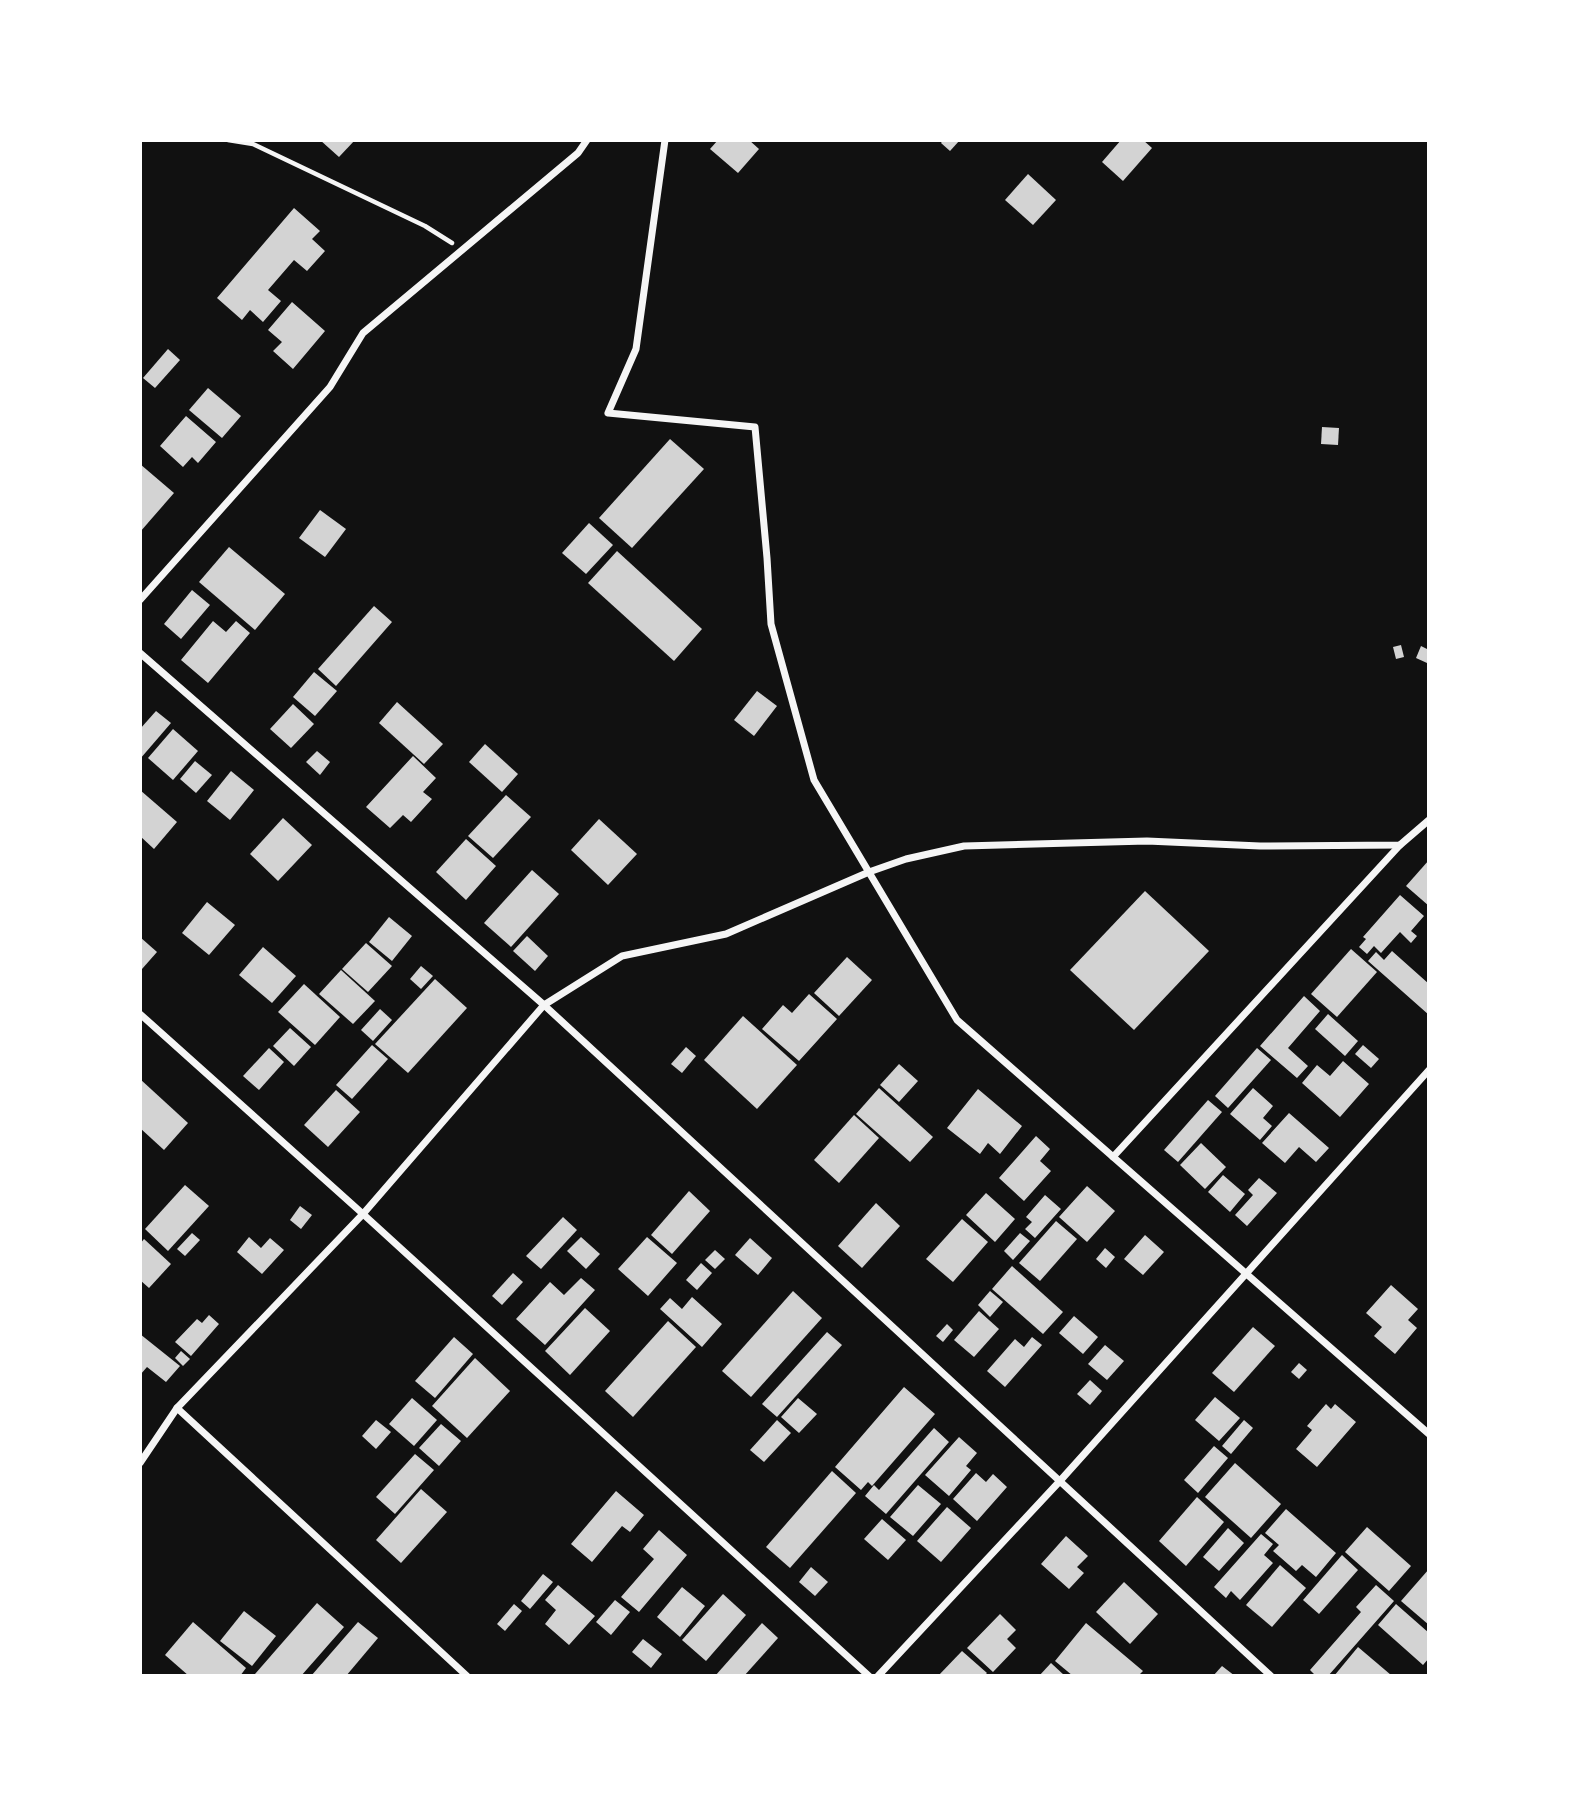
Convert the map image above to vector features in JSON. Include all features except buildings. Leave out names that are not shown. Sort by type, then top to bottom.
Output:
[{"type":"street","points":[[140,600],[330,387],[363,333],[578,153],[587,140]]},
{"type":"street","points":[[665,140],[636,349],[608,413],[755,427],[768,558],[771,624],[814,780],[957,1020],[1429,1434]]},
{"type":"street","points":[[140,653],[544,1005],[1271,1676]]},
{"type":"street","points":[[1113,1157],[1401,845],[1429,820]]},
{"type":"street","points":[[140,1463],[177,1408],[363,1214],[544,1005],[622,956],[726,934],[869,872],[906,859],[964,846],[1147,841],[1260,846],[1401,845]]},
{"type":"street","points":[[140,1014],[869,1676]]},
{"type":"street","points":[[878,1676],[1059,1482],[1429,1070]]},
{"type":"street","points":[[177,1408],[467,1676]]},
{"type":"path","points":[[228,140],[253,144],[425,226],[462,249]]}]
